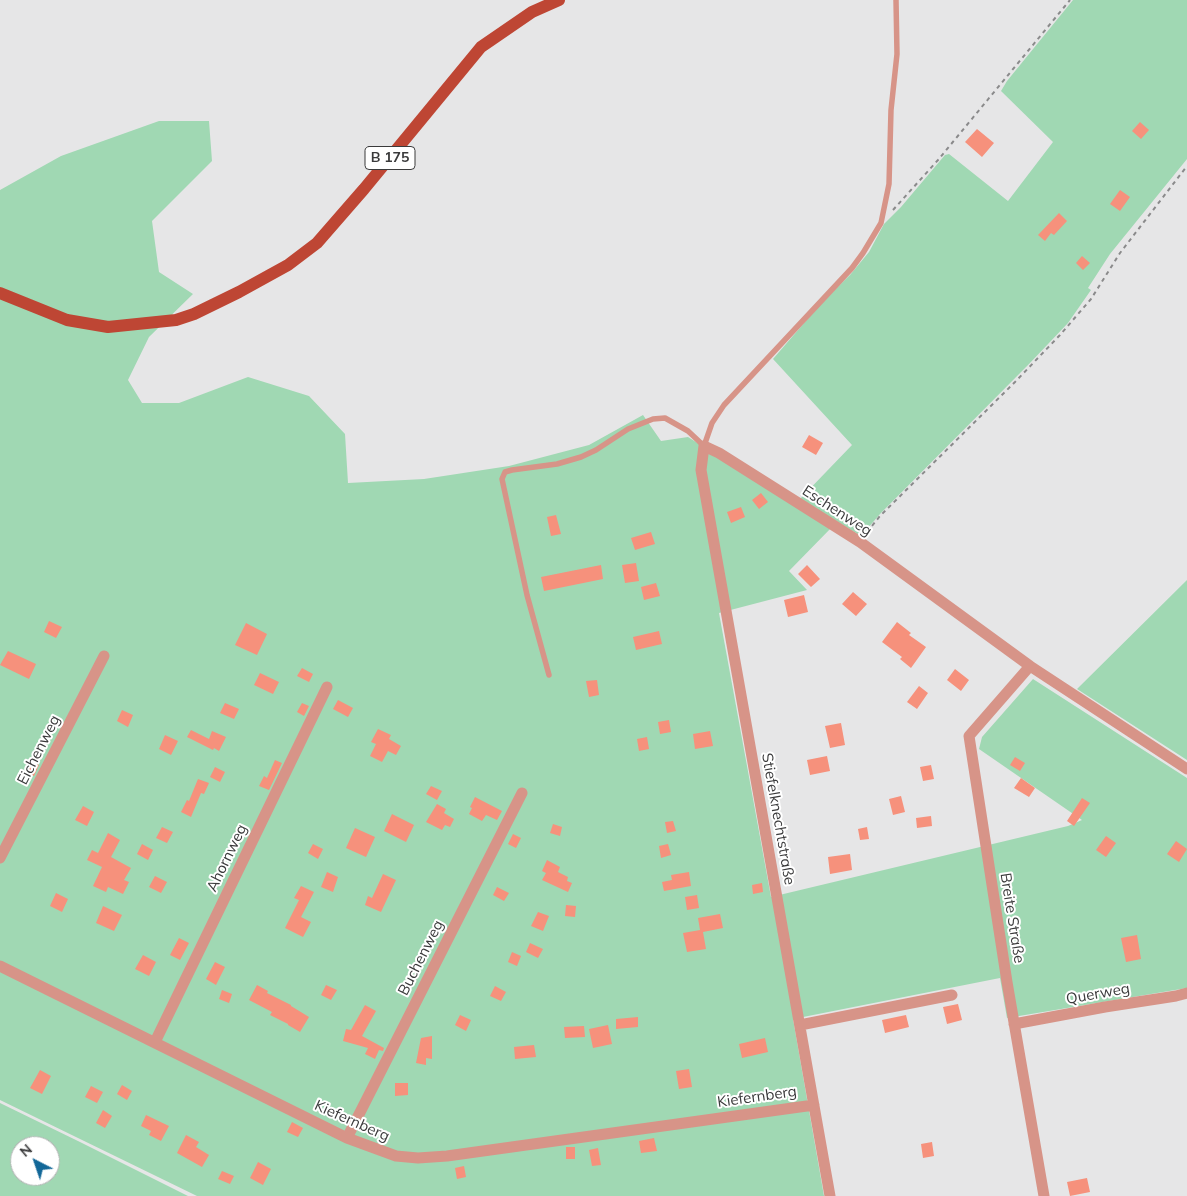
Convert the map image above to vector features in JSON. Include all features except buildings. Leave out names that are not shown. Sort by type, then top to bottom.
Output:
[{"type":"main road","name":"B 175","points":[[0,293],[67,320],[108,327],[176,320],[194,314],[239,292],[288,265],[317,243],[481,47],[532,12],[559,0]]},
{"type":"street","name":"Eschenweg","points":[[704,446],[719,453],[860,542],[1030,666],[1187,769]]},
{"type":"street","name":"Stiefelknechtstraße","points":[[704,446],[701,470],[830,1196]]},
{"type":"street","name":"Eichenweg","points":[[0,858],[104,656]]},
{"type":"street","name":"Breite Straße","points":[[1030,666],[969,736],[1014,1024],[1044,1196]]},
{"type":"street","name":"Ahornweg","points":[[155,1042],[327,687]]},
{"type":"street","name":"Buchenweg","points":[[347,1138],[522,793]]},
{"type":"street","name":"Kiefernberg","points":[[0,966],[347,1138],[396,1156],[418,1158],[447,1156],[814,1105]]},
{"type":"street","name":"Querweg","points":[[1014,1024],[1187,993]]},
{"type":"street","points":[[800,1025],[952,995]]},
{"type":"lane","points":[[549,675],[525,586],[502,479],[505,472],[557,464],[581,457],[596,450],[628,429],[653,419],[665,418],[688,431],[704,446],[712,423],[724,404],[852,268],[881,223],[888,184],[891,156],[891,110],[896,54],[896,0]]},
{"type":"path","points":[[881,223],[938,160],[1070,0]]},
{"type":"path","points":[[860,542],[880,516],[1015,382],[1066,328],[1091,299],[1120,253],[1187,166]]},
{"type":"green space","points":[[1073,0],[1187,0],[1187,159],[1110,254],[1088,288],[1091,290],[1068,323],[880,514],[861,536],[800,499],[852,445],[773,359],[824,300],[850,275],[869,252],[884,224],[945,155],[949,154],[1008,201],[1053,142],[1001,91]]},
{"type":"green space","points":[[159,121],[209,121],[212,161],[152,221],[159,272],[193,294],[149,337],[128,380],[142,403],[179,403],[248,377],[309,396],[345,434],[348,483],[424,479],[509,466],[589,445],[643,415],[661,441],[688,437],[832,527],[789,571],[807,590],[719,613],[771,897],[1068,826],[1082,820],[979,749],[982,737],[1033,679],[1187,778],[1187,988],[1007,1018],[1000,978],[793,1019],[824,1196],[197,1196],[0,1100],[0,190],[61,156]]},
{"type":"green space","points":[[1187,580],[1187,760],[1077,689]]},
{"type":"green space","points":[[0,1103],[80,1142],[188,1196],[0,1196]]}]
